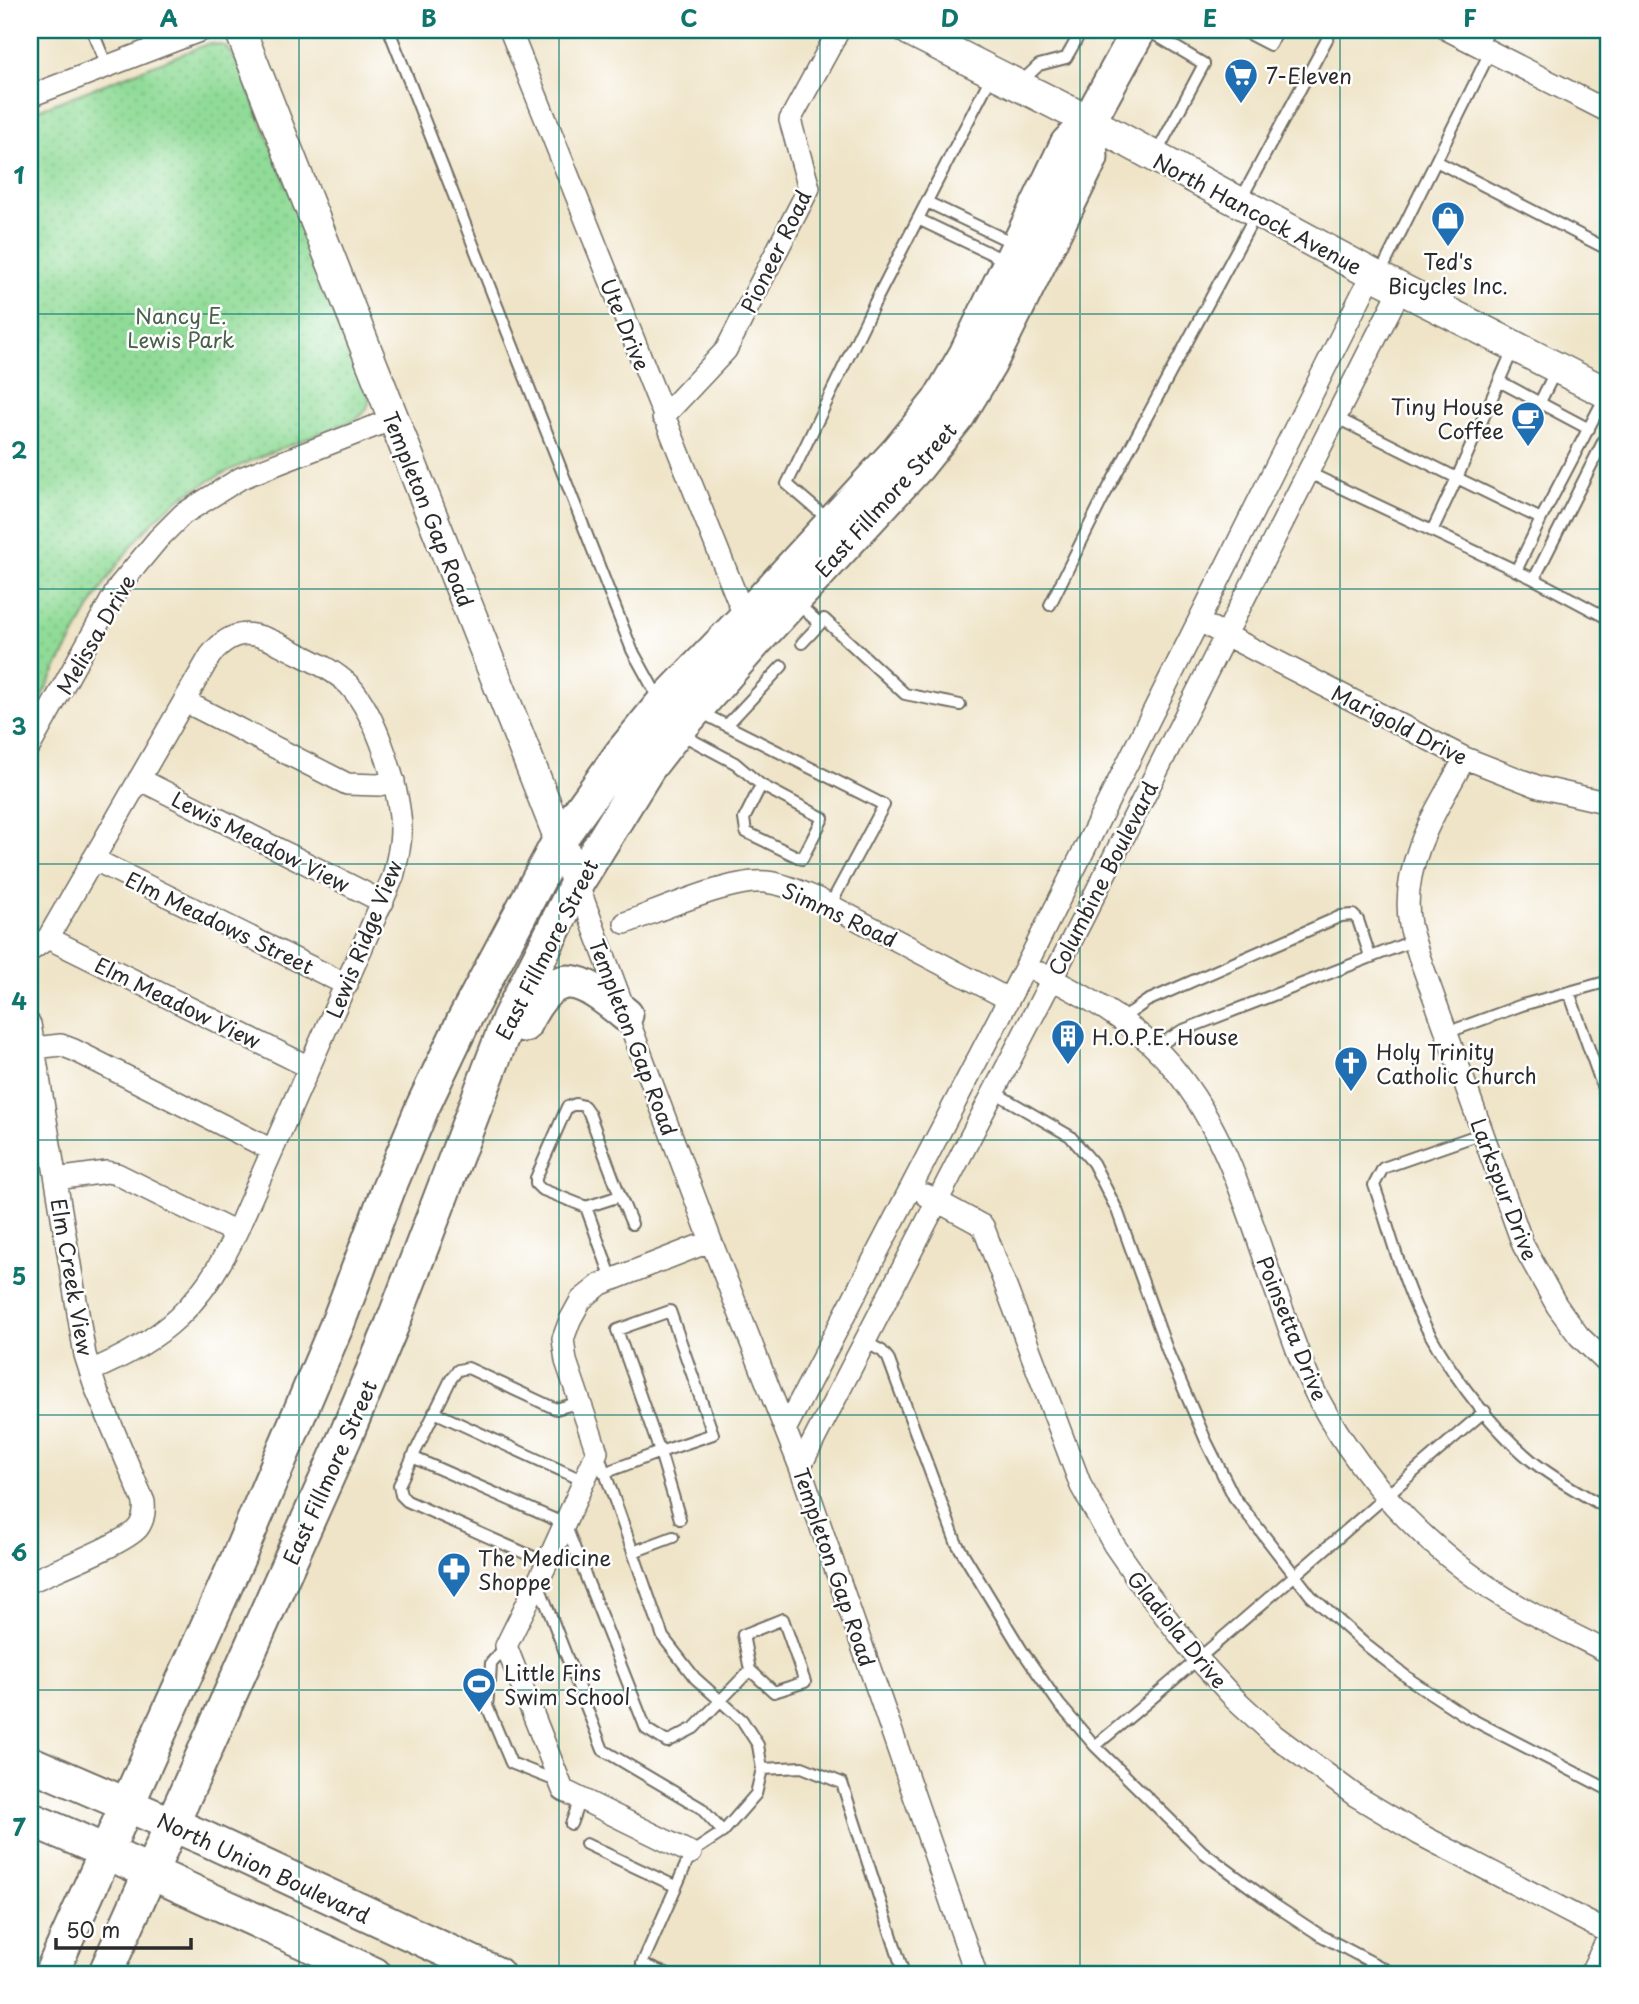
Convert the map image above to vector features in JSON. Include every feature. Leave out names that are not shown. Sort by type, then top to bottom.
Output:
[{"type":"main road","name":"East Fillmore Street","points":[[105,1974],[346,1435],[392,1325],[509,1018],[577,883],[678,715],[745,618],[899,450],[938,402],[967,354],[1067,144],[1088,121],[1139,30]]},
{"type":"main road","name":"East Fillmore Street","points":[[51,1974],[238,1558],[339,1320],[423,1106],[463,1022],[560,839],[621,754],[678,715],[794,600],[918,466],[958,416],[989,365],[1091,158],[1088,121]]},
{"type":"main road","points":[[474,1108],[508,1057],[536,1004],[548,989],[560,984],[581,983],[600,993],[626,1015]]},
{"type":"main road","name":"North Union Boulevard","points":[[30,1763],[173,1825],[497,1974]]},
{"type":"main road","points":[[30,1819],[374,1974]]},
{"type":"street","points":[[30,96],[202,30]]},
{"type":"street","name":"Templeton Gap Road","points":[[240,30],[560,839],[711,1241],[786,1428],[976,1974]]},
{"type":"street","name":"Ute Drive","points":[[510,30],[745,618]]},
{"type":"street","name":"Pioneer Road","points":[[663,417],[726,351],[810,188],[790,120],[839,30]]},
{"type":"street","name":"North Hancock Avenue","points":[[909,30],[1006,78],[1248,208],[1608,393]]},
{"type":"street","points":[[1448,30],[1487,43],[1609,112]]},
{"type":"street","name":"Columbine Boulevard","points":[[800,1467],[1052,979],[1335,418],[1384,279]]},
{"type":"street","name":"Columbine Boulevard","points":[[786,1428],[1026,966],[1199,622],[1384,279]]},
{"type":"street","name":"Melissa Drive","points":[[30,746],[119,586],[183,514],[241,478],[393,418]]},
{"type":"street","name":"Marigold Drive","points":[[1199,622],[1465,758],[1539,787],[1609,803]]},
{"type":"street","name":"Lewis Ridge View","points":[[30,951],[48,937],[219,644],[242,633],[267,638],[337,674],[350,686],[372,722],[394,781],[401,830],[399,853],[383,902],[236,1233],[212,1278],[175,1322],[121,1358],[90,1371]]},
{"type":"street","points":[[184,701],[347,784],[379,785],[394,781]]},
{"type":"street","name":"Larkspur Drive","points":[[1465,758],[1433,816],[1418,852],[1410,889],[1410,923],[1446,1033],[1523,1245],[1540,1279],[1578,1336],[1609,1365]]},
{"type":"street","name":"Lewis Meadow View","points":[[139,779],[383,902]]},
{"type":"street","name":"Elm Meadows Street","points":[[93,859],[347,985]]},
{"type":"street","name":"Simms Road","points":[[625,923],[739,883],[763,881],[785,885],[830,905],[1008,999]]},
{"type":"street","name":"Elm Meadow View","points":[[48,937],[309,1067]]},
{"type":"street","name":"Poinsetta Drive","points":[[1026,966],[1121,1020],[1154,1048],[1184,1082],[1225,1150],[1296,1346],[1319,1400],[1355,1457],[1384,1496],[1447,1556],[1483,1583],[1524,1609],[1609,1653]]},
{"type":"street","name":"Elm Creek View","points":[[30,1024],[85,1355],[144,1502],[145,1511],[142,1521],[128,1536],[30,1582]]},
{"type":"street","points":[[34,1048],[61,1045],[74,1050],[272,1150]]},
{"type":"street","points":[[56,1179],[107,1172],[117,1174],[236,1233]]},
{"type":"street","name":"Gladiola Drive","points":[[911,1187],[983,1227],[1081,1486],[1114,1545],[1143,1587],[1199,1660],[1232,1696],[1275,1736],[1356,1796],[1419,1834],[1609,1934]]},
{"type":"street","points":[[691,1853],[564,1790],[506,1646],[595,1469],[580,1402],[566,1361],[563,1339],[569,1320],[580,1300],[600,1284],[711,1241]]},
{"type":"street","points":[[1590,1974],[1609,1934]]},
{"type":"lane","points":[[92,30],[107,66]]},
{"type":"lane","points":[[389,30],[632,650],[678,715],[761,785],[823,818],[802,859],[746,832],[744,819],[761,785]]},
{"type":"lane","points":[[832,523],[787,484],[873,306],[927,202],[1006,78],[1066,58],[1082,30]]},
{"type":"lane","points":[[1147,30],[1204,64],[1154,158]]},
{"type":"lane","points":[[1241,30],[1263,35],[1270,45],[1278,30]]},
{"type":"lane","points":[[1051,605],[1248,208],[1332,30]]},
{"type":"lane","points":[[1384,279],[1487,43]]},
{"type":"lane","points":[[1436,161],[1609,250]]},
{"type":"lane","points":[[927,202],[1013,254]]},
{"type":"lane","points":[[918,219],[1013,254]]},
{"type":"lane","points":[[1432,531],[1514,345]]},
{"type":"lane","points":[[1539,402],[1557,367]]},
{"type":"lane","points":[[1499,381],[1588,429]]},
{"type":"lane","points":[[1516,571],[1608,393]]},
{"type":"lane","points":[[1335,418],[1541,519]]},
{"type":"lane","points":[[1534,579],[1607,442]]},
{"type":"lane","points":[[1307,472],[1534,579],[1609,619]]},
{"type":"lane","points":[[794,600],[820,624]]},
{"type":"lane","points":[[802,643],[824,619],[905,694],[960,705]]},
{"type":"lane","points":[[727,725],[782,666]]},
{"type":"lane","points":[[678,715],[727,725],[884,805],[830,905]]},
{"type":"lane","points":[[1121,1020],[1147,1000],[1341,916],[1353,915],[1358,920],[1370,956]]},
{"type":"lane","points":[[1154,1048],[1181,1031],[1415,940]]},
{"type":"lane","points":[[1446,1033],[1522,1006],[1609,981]]},
{"type":"lane","points":[[1569,992],[1609,1105]]},
{"type":"lane","points":[[994,1092],[1070,1136],[1093,1163],[1117,1210],[1169,1355],[1234,1497],[1311,1596],[1412,1681],[1467,1717],[1609,1790]]},
{"type":"lane","points":[[621,1196],[586,1207],[541,1189],[536,1184],[536,1178],[567,1107],[576,1104],[584,1106],[589,1112],[632,1224]]},
{"type":"lane","points":[[1483,1133],[1383,1168],[1374,1185],[1416,1307],[1442,1353],[1485,1411],[1531,1460],[1609,1509]]},
{"type":"lane","points":[[586,1207],[612,1279]]},
{"type":"lane","points":[[434,1412],[595,1469],[660,1452],[713,1434],[670,1311],[617,1330],[660,1452],[680,1520]]},
{"type":"lane","points":[[865,1342],[881,1351],[887,1358],[956,1542],[1020,1649],[1059,1704],[1095,1746],[1203,1852],[1320,1935],[1394,1974]]},
{"type":"lane","points":[[547,1563],[407,1501],[401,1495],[399,1485],[434,1412],[458,1370],[468,1368],[555,1409],[580,1402]]},
{"type":"lane","points":[[1095,1746],[1199,1660],[1384,1496],[1485,1411]]},
{"type":"lane","points":[[412,1457],[565,1524],[646,1729],[667,1742],[694,1728],[750,1670]]},
{"type":"lane","points":[[595,1469],[633,1552],[663,1637],[695,1678],[742,1720],[758,1745],[762,1769],[756,1794],[723,1832],[691,1853],[675,1886],[642,1964],[666,1974]]},
{"type":"lane","points":[[633,1552],[673,1537]]},
{"type":"lane","points":[[538,1583],[603,1750],[701,1808],[723,1832]]},
{"type":"lane","points":[[783,1619],[805,1682],[774,1692],[750,1670],[743,1635],[783,1619]]},
{"type":"lane","points":[[490,1681],[491,1663],[506,1646]]},
{"type":"lane","points":[[488,1696],[487,1706],[511,1763],[561,1783]]},
{"type":"lane","points":[[762,1769],[802,1767],[842,1783],[904,1974]]},
{"type":"lane","points":[[571,1824],[580,1799]]},
{"type":"lane","points":[[586,1844],[675,1886]]},
{"type":"green space","name":"Nancy E. Lewis Park","points":[[210,43],[225,46],[239,65],[369,392],[368,405],[355,420],[224,473],[184,496],[159,517],[115,568],[78,628],[30,718],[30,113]]},
{"type":"place","name":"7-Eleven","points":[[1241,105]]},
{"type":"place","name":"Ted's Bicycles Inc.","points":[[1448,248]]},
{"type":"place","name":"Tiny House Coffee","points":[[1528,448]]},
{"type":"place","name":"H.O.P.E. House","points":[[1068,1066]]},
{"type":"place","name":"Holy Trinity Catholic Church","points":[[1351,1093]]},
{"type":"place","name":"The Medicine Shoppe","points":[[454,1599]]},
{"type":"place","name":"Little Fins Swim School","points":[[479,1714]]}]
